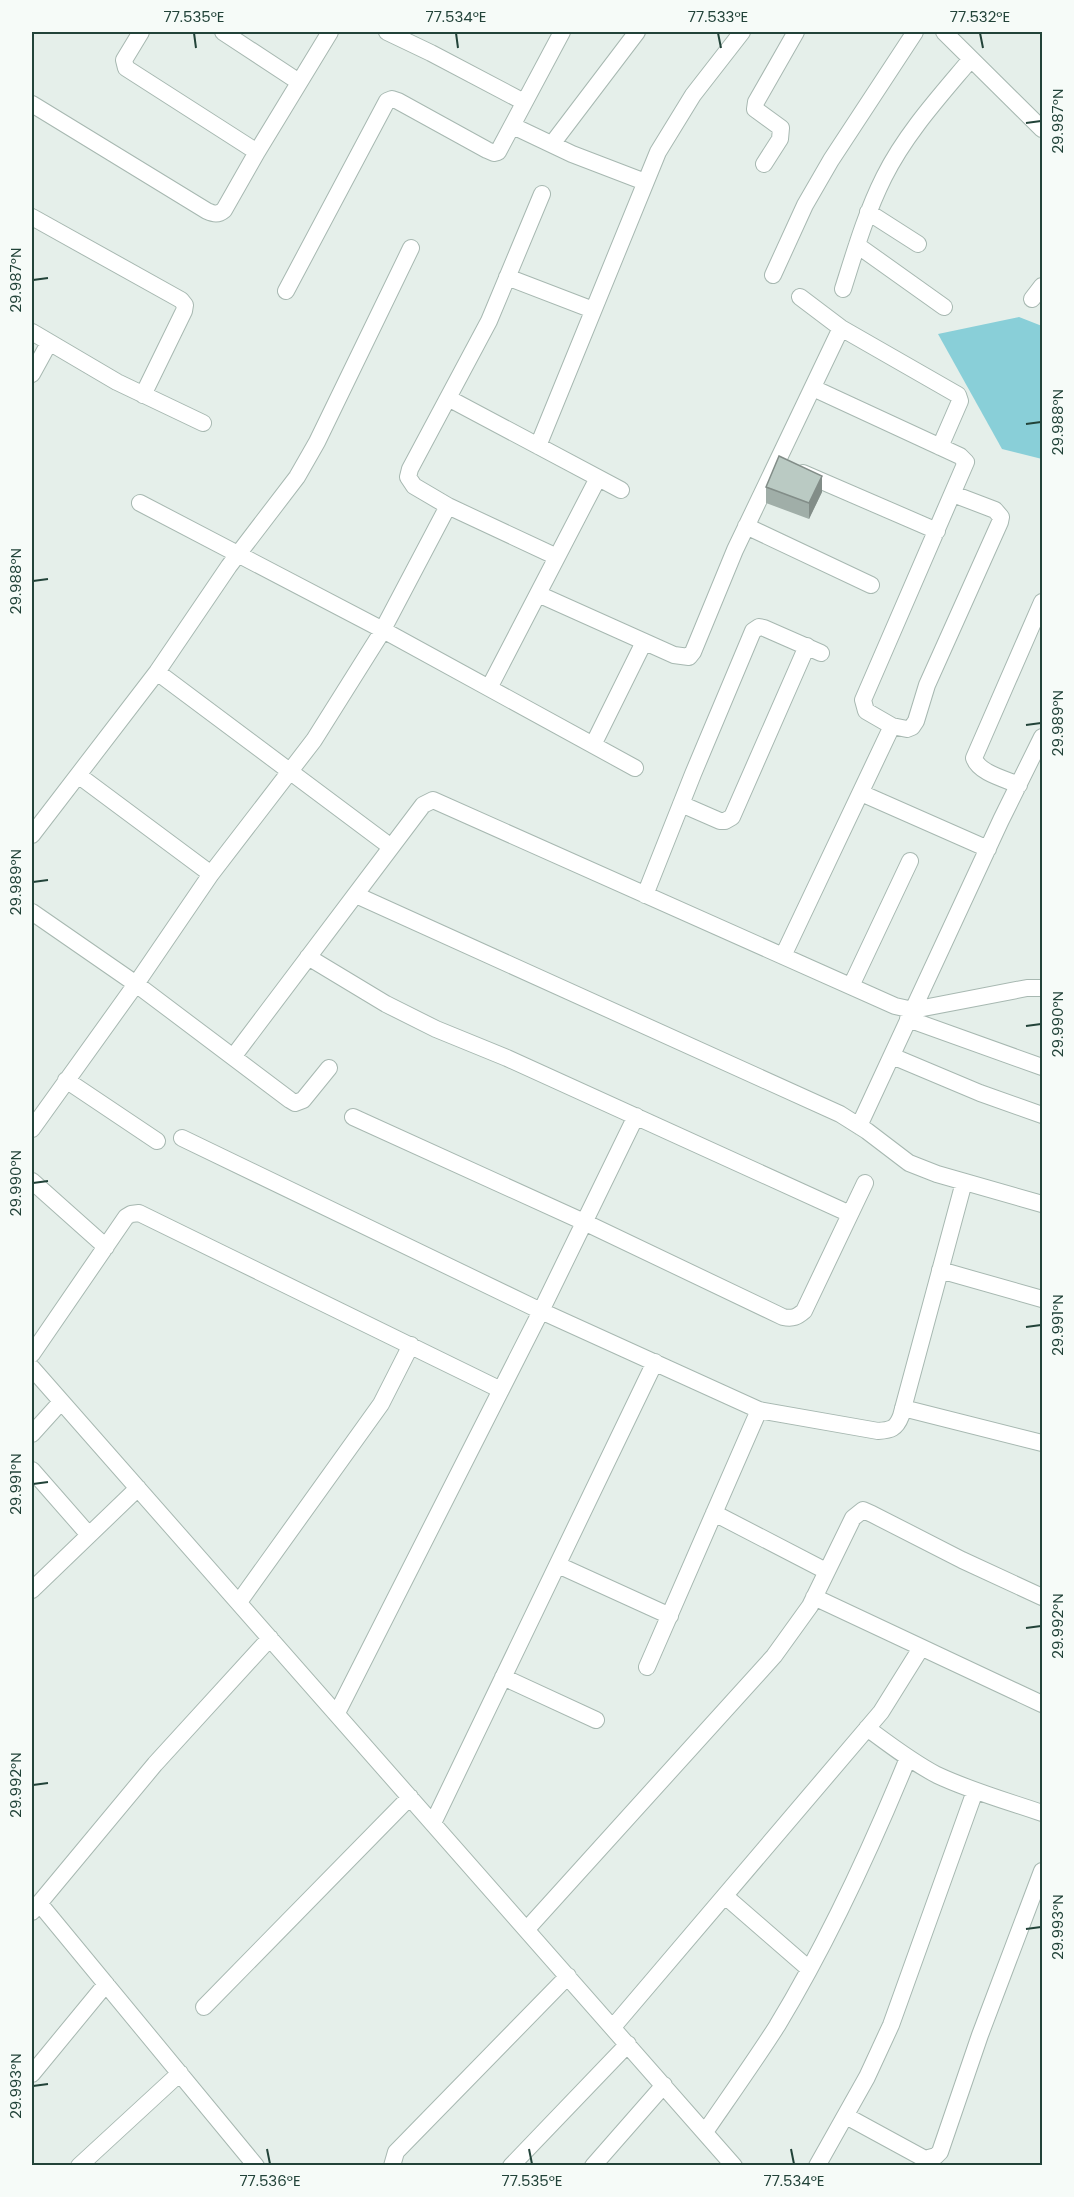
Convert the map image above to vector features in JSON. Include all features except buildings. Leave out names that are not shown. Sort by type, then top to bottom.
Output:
[{"type":"street","points":[[141,32],[124,60],[126,68],[256,152]]},
{"type":"street","points":[[223,32],[299,82]]},
{"type":"street","points":[[32,104],[214,214],[224,210],[256,152],[330,32]]},
{"type":"street","points":[[387,32],[431,52],[524,102]]},
{"type":"street","points":[[286,291],[387,101],[398,100],[494,153],[501,148],[562,32]]},
{"type":"street","points":[[552,144],[637,32]]},
{"type":"street","points":[[537,446],[658,152],[693,95],[742,32]]},
{"type":"street","points":[[764,164],[780,138],[781,128],[758,113],[755,109],[756,102],[796,32]]},
{"type":"street","points":[[773,275],[820,178],[915,32]]},
{"type":"street","points":[[945,32],[1042,129]]},
{"type":"street","points":[[843,289],[868,213],[884,176],[929,109],[971,59]]},
{"type":"street","points":[[513,126],[645,182]]},
{"type":"street","points":[[542,194],[489,321],[410,469],[408,477],[414,486],[448,506],[557,557]]},
{"type":"street","points":[[868,213],[918,244]]},
{"type":"street","points":[[32,217],[181,300],[185,305],[143,395]]},
{"type":"street","points":[[857,245],[944,307]]},
{"type":"street","points":[[32,835],[157,672],[238,554],[297,477],[317,442],[411,248]]},
{"type":"street","points":[[507,277],[593,310]]},
{"type":"street","points":[[800,297],[841,328],[958,395],[960,401],[940,447]]},
{"type":"street","points":[[538,594],[645,642],[688,657],[693,652],[746,526],[841,328]]},
{"type":"street","points":[[32,332],[117,382],[203,423]]},
{"type":"street","points":[[32,374],[49,343]]},
{"type":"street","points":[[813,388],[940,447],[966,462],[863,700],[866,711],[892,726],[907,729],[912,727],[916,721],[927,685],[1000,522],[1001,517],[995,510],[953,494]]},
{"type":"street","points":[[448,398],[621,490]]},
{"type":"street","points":[[777,461],[937,531]]},
{"type":"street","points":[[489,688],[598,478]]},
{"type":"street","points":[[140,503],[383,630],[635,768]]},
{"type":"street","points":[[32,1129],[136,984],[211,874],[314,741],[383,630],[448,506]]},
{"type":"street","points":[[746,526],[871,585]]},
{"type":"street","points":[[1019,785],[982,769],[976,764],[974,758],[1042,602]]},
{"type":"street","points":[[645,895],[681,804],[753,631],[759,627],[764,628],[814,650],[732,817],[720,821],[681,804]]},
{"type":"street","points":[[593,745],[645,642]]},
{"type":"street","points":[[157,672],[391,847]]},
{"type":"street","points":[[783,956],[892,726]]},
{"type":"street","points":[[859,1126],[1042,737]]},
{"type":"street","points":[[78,775],[211,874]]},
{"type":"street","points":[[861,793],[988,849]]},
{"type":"street","points":[[233,1056],[423,805],[434,800],[911,1015],[1042,1067]]},
{"type":"street","points":[[850,986],[910,861]]},
{"type":"street","points":[[356,895],[831,1110],[859,1126],[909,1162],[937,1174],[1042,1204]]},
{"type":"street","points":[[32,912],[136,984],[290,1101],[296,1103],[303,1100],[329,1068]]},
{"type":"street","points":[[309,957],[406,1014],[850,1214]]},
{"type":"street","points":[[911,1015],[932,1004],[1027,988],[1042,988]]},
{"type":"street","points":[[891,1056],[980,1093],[1042,1115]]},
{"type":"street","points":[[66,1080],[157,1141]]},
{"type":"street","points":[[337,1713],[541,1311],[636,1116]]},
{"type":"street","points":[[353,1117],[584,1222],[783,1317],[798,1317],[804,1311],[865,1183]]},
{"type":"street","points":[[182,1138],[541,1311],[759,1410],[878,1431],[890,1430],[897,1425],[903,1408],[964,1182]]},
{"type":"street","points":[[32,1181],[106,1247]]},
{"type":"street","points":[[32,1354],[126,1217],[139,1213],[501,1390]]},
{"type":"street","points":[[940,1270],[1042,1299]]},
{"type":"street","points":[[239,1602],[381,1404],[411,1346]]},
{"type":"street","points":[[433,1822],[655,1362]]},
{"type":"street","points":[[32,1368],[60,1403],[239,1602],[734,2166]]},
{"type":"street","points":[[32,1434],[60,1403]]},
{"type":"street","points":[[903,1408],[1042,1443]]},
{"type":"street","points":[[647,1667],[759,1410]]},
{"type":"street","points":[[32,1470],[88,1535]]},
{"type":"street","points":[[32,1590],[138,1488]]},
{"type":"street","points":[[527,1929],[774,1656],[814,1597],[857,1513],[863,1510],[1042,1597]]},
{"type":"street","points":[[714,1513],[826,1571]]},
{"type":"street","points":[[558,1565],[670,1616]]},
{"type":"street","points":[[814,1597],[1042,1704]]},
{"type":"street","points":[[256,2166],[106,1984],[35,1908],[155,1764],[270,1638]]},
{"type":"street","points":[[613,2027],[867,1728],[894,1694],[921,1648]]},
{"type":"street","points":[[503,1677],[596,1720]]},
{"type":"street","points":[[867,1728],[908,1758],[937,1775],[975,1791],[1042,1813]]},
{"type":"street","points":[[705,2132],[776,2026],[809,1969],[870,1849],[908,1758]]},
{"type":"street","points":[[817,2166],[846,2116],[891,2025],[975,1791]]},
{"type":"street","points":[[204,2007],[410,1797]]},
{"type":"street","points":[[846,2116],[925,2159],[936,2156],[1042,1871]]},
{"type":"street","points":[[725,1896],[809,1969]]},
{"type":"street","points":[[392,2166],[396,2152],[568,1976]]},
{"type":"street","points":[[32,2074],[106,1984]]},
{"type":"street","points":[[511,2166],[628,2044]]},
{"type":"street","points":[[79,2166],[180,2073]]},
{"type":"street","points":[[593,2166],[664,2085]]},
{"type":"water","points":[[1019,317],[1042,326],[1042,459],[1002,449],[938,334]]}]
